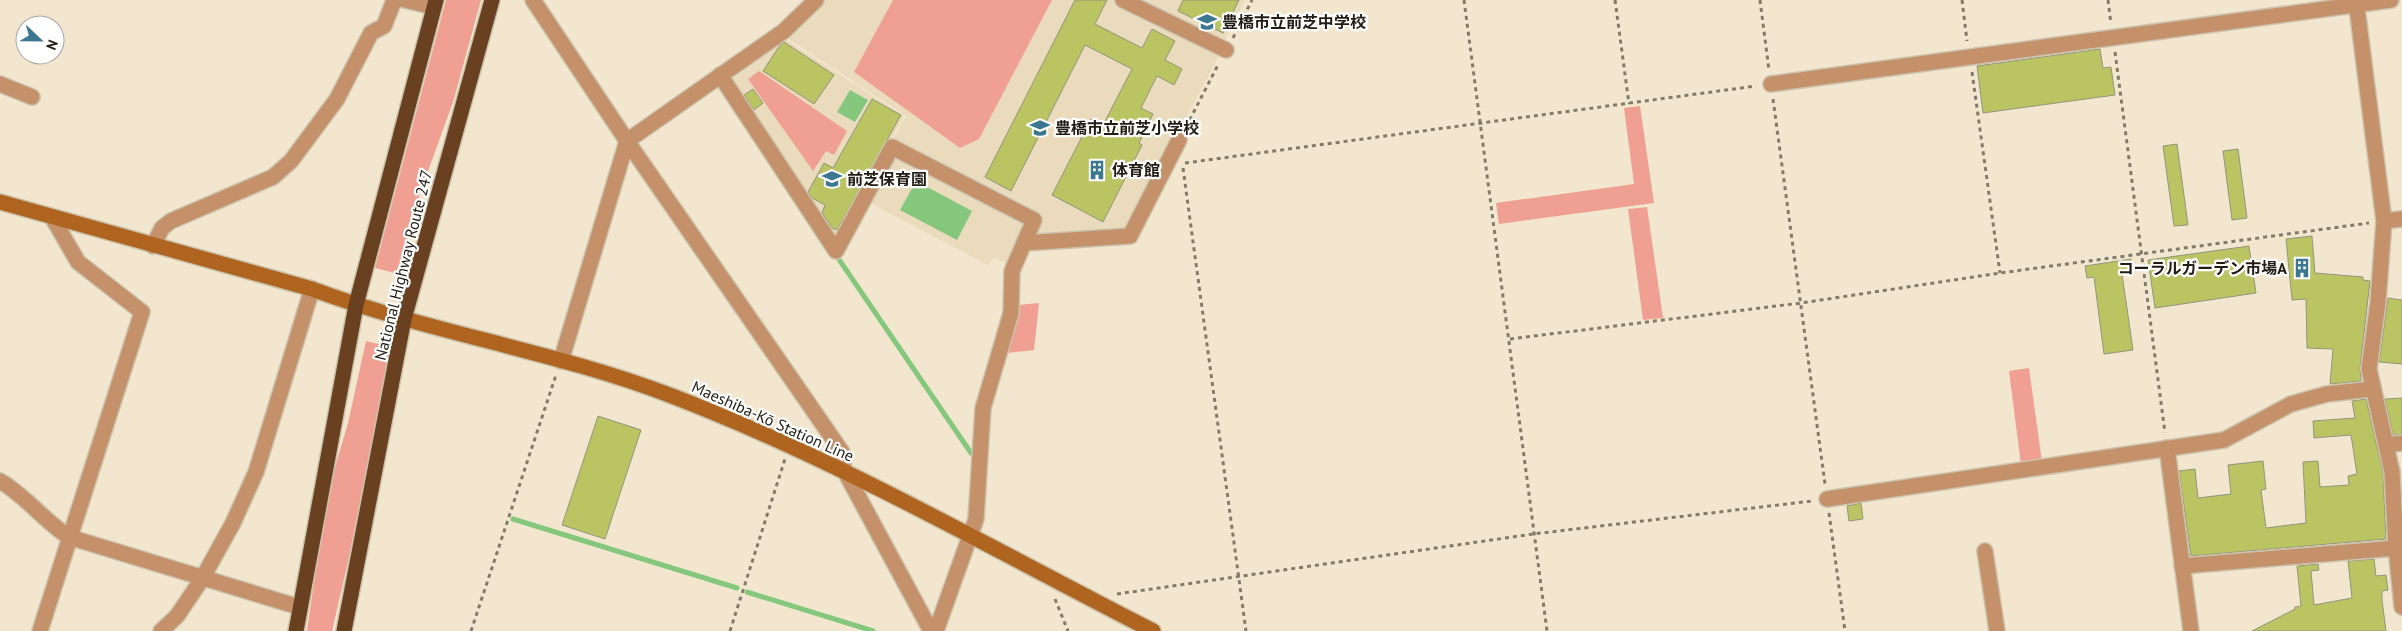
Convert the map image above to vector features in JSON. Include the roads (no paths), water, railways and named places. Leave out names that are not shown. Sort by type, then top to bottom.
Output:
[{"type":"highway","name":"National Highway Route 247","points":[[344,631],[404,319],[492,0]]},
{"type":"highway","name":"National Highway Route 247","points":[[296,631],[356,305],[435,4]]},
{"type":"main road","name":"Maeshiba-Kō Station Line","points":[[0,202],[312,289],[356,305],[561,361],[671,396],[844,470],[1152,631]]},
{"type":"street","points":[[153,246],[162,228],[171,222],[273,177],[291,161],[337,99],[371,33],[384,26],[393,3],[397,0]]},
{"type":"street","points":[[405,0],[435,4]]},
{"type":"street","points":[[533,0],[627,141],[842,452],[844,470],[931,631]]},
{"type":"street","points":[[561,361],[627,141],[784,30],[816,0]]},
{"type":"street","points":[[1123,0],[1226,50]]},
{"type":"street","points":[[1771,84],[2113,38],[2356,2],[2392,0]]},
{"type":"street","points":[[2356,2],[2384,221],[2378,302],[2369,369],[2372,389],[2394,444],[2392,472],[2396,548],[2402,607]]},
{"type":"street","points":[[720,76],[836,251],[892,146],[1034,220],[1012,271],[1011,313],[983,408],[976,518],[936,631]]},
{"type":"street","points":[[0,84],[32,97]]},
{"type":"street","points":[[1024,243],[1130,236],[1179,140]]},
{"type":"street","points":[[40,631],[142,312],[78,262],[52,217]]},
{"type":"street","points":[[2384,221],[2402,219]]},
{"type":"street","points":[[161,631],[177,616],[202,579],[233,523],[256,472],[312,289]]},
{"type":"street","points":[[1827,499],[2224,440],[2291,404],[2327,394],[2372,389]]},
{"type":"street","points":[[2167,448],[2191,631]]},
{"type":"street","points":[[0,481],[15,490],[58,530],[69,537],[299,608]]},
{"type":"street","points":[[2182,566],[2396,548]]},
{"type":"street","points":[[1985,551],[1997,631]]},
{"type":"waterway","points":[[838,254],[836,255],[971,453]]},
{"type":"waterway","points":[[513,519],[737,588]]},
{"type":"waterway","points":[[747,592],[873,631]]},
{"type":"place","name":"豊橋市立前芝中学校","points":[[1207,22]]},
{"type":"place","name":"豊橋市立前芝小学校","points":[[1040,128]]},
{"type":"place","name":"体育館","points":[[1097,170]]},
{"type":"place","name":"前芝保育園","points":[[832,179]]},
{"type":"place","name":"コーラルガーデン市場A","points":[[2302,268]]}]
